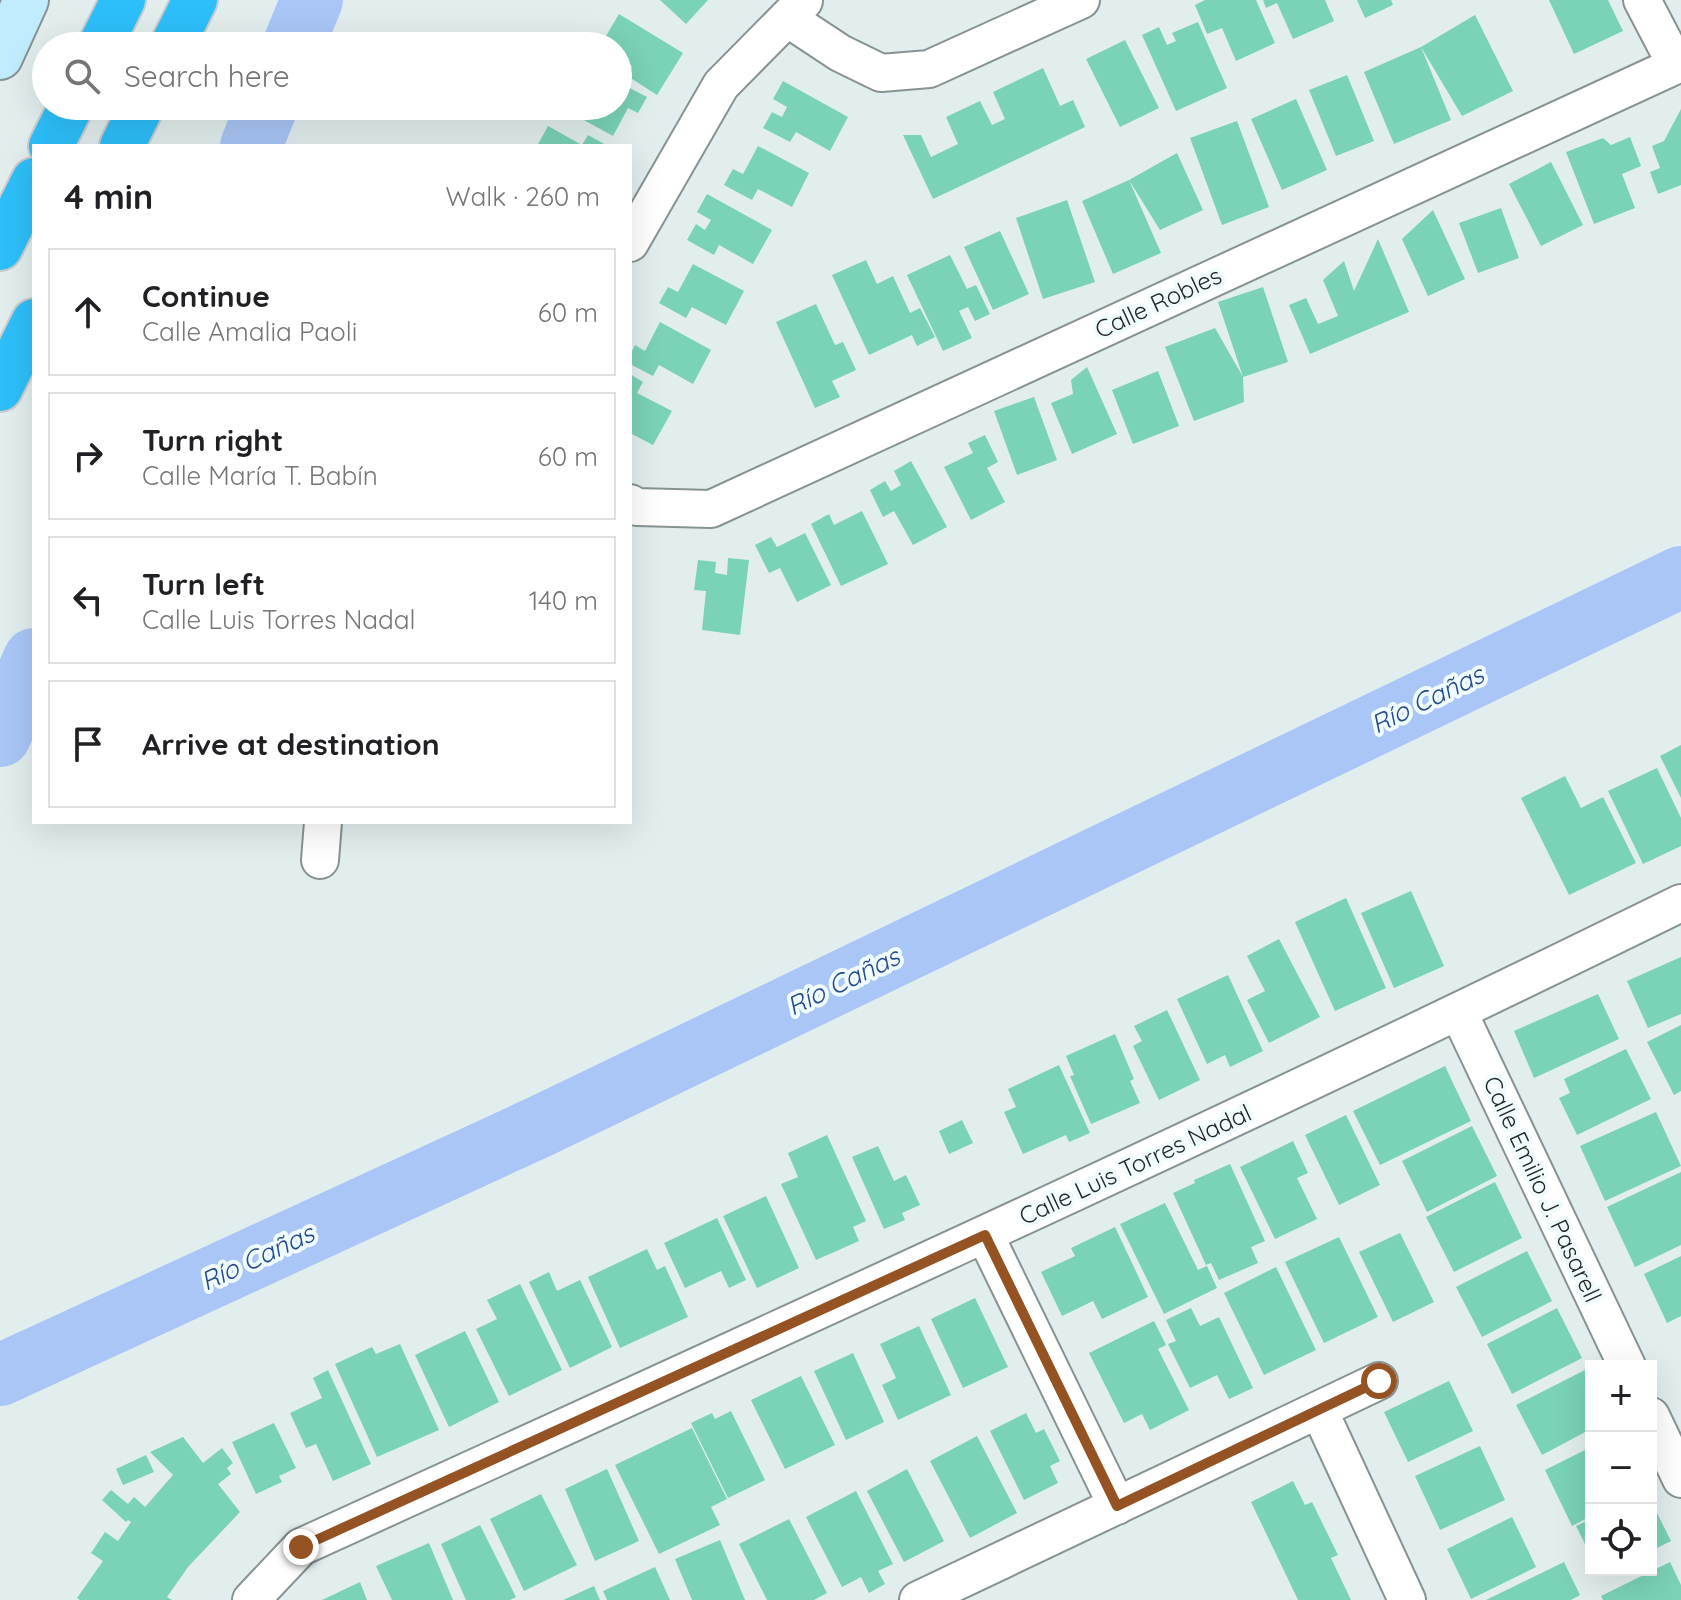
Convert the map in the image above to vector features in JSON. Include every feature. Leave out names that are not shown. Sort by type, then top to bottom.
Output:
[{"type":"highway","points":[[107,32],[123,0]]},
{"type":"highway","points":[[179,32],[195,0]]},
{"type":"highway","points":[[52,144],[64,120]]},
{"type":"highway","points":[[123,144],[135,120]]},
{"type":"highway","points":[[0,248],[32,184]]},
{"type":"highway","points":[[0,389],[32,325]]},
{"type":"street","points":[[0,57],[26,0]]},
{"type":"street","points":[[632,240],[721,85],[796,9],[840,53],[881,73],[929,69],[1081,0]]},
{"type":"street","points":[[1642,0],[1678,64]]},
{"type":"street","name":"Calle Robles","points":[[632,504],[637,507],[711,509],[1678,64]]},
{"type":"street","points":[[320,860],[323,824]]},
{"type":"street","name":"Calle Luis Torres Nadal","points":[[251,1600],[301,1547],[985,1235],[1459,1013],[1681,903]]},
{"type":"street","name":"Calle Emilio J. Pasarell","points":[[1459,1013],[1624,1360]]},
{"type":"street","points":[[985,1235],[1117,1506]]},
{"type":"street","points":[[918,1600],[1379,1381]]},
{"type":"street","points":[[1319,1410],[1407,1600]]},
{"type":"street","points":[[1657,1429],[1681,1479]]},
{"type":"building","points":[[660,0],[708,0],[686,24]]},
{"type":"building","points":[[1205,0],[1256,0],[1275,43],[1236,61],[1222,28],[1207,34],[1195,5]]},
{"type":"building","points":[[1263,0],[1325,0],[1334,21],[1293,39],[1277,3],[1266,8]]},
{"type":"building","points":[[1357,0],[1391,0],[1393,5],[1365,18]]},
{"type":"building","points":[[1549,0],[1608,0],[1623,31],[1574,54]]},
{"type":"building","points":[[619,14],[683,53],[657,95],[632,79],[632,32],[608,32]]},
{"type":"building","points":[[1475,15],[1513,91],[1462,116],[1421,47]]},
{"type":"building","points":[[1198,22],[1227,88],[1176,111],[1142,35],[1159,27],[1167,45],[1176,41],[1172,33]]},
{"type":"building","points":[[1125,40],[1159,108],[1120,127],[1086,59]]},
{"type":"building","points":[[1421,47],[1451,120],[1394,144],[1364,72]]},
{"type":"building","points":[[1043,68],[1060,106],[1073,100],[1085,127],[933,199],[903,135],[921,135],[931,157],[958,144],[946,117],[980,101],[992,125],[1005,119],[993,92]]},
{"type":"building","points":[[1347,75],[1374,141],[1336,156],[1309,90]]},
{"type":"building","points":[[783,81],[848,117],[830,151],[796,132],[790,142],[763,128],[772,112],[782,117],[787,107],[773,99]]},
{"type":"building","points":[[632,89],[647,97],[638,113],[632,110]]},
{"type":"building","points":[[1296,99],[1327,170],[1282,190],[1251,119]]},
{"type":"building","points":[[1681,109],[1681,185],[1658,194],[1650,172],[1660,168],[1652,146],[1664,141]]},
{"type":"building","points":[[584,120],[622,120],[613,136]]},
{"type":"building","points":[[1237,121],[1269,207],[1222,225],[1190,138]]},
{"type":"building","points":[[548,126],[580,144],[538,144]]},
{"type":"building","points":[[588,135],[604,144],[583,144]]},
{"type":"building","points":[[1630,137],[1641,166],[1622,174],[1635,208],[1594,224],[1566,152],[1603,138],[1611,145]]},
{"type":"building","points":[[758,146],[809,173],[792,207],[758,189],[752,200],[724,185],[733,169],[743,174]]},
{"type":"building","points":[[1177,153],[1203,210],[1160,230],[1129,180]]},
{"type":"building","points":[[1551,162],[1583,225],[1541,246],[1509,184]]},
{"type":"building","points":[[1129,180],[1161,253],[1113,274],[1082,201]]},
{"type":"building","points":[[707,194],[772,230],[753,264],[719,245],[714,255],[687,240],[696,224],[705,230],[711,220],[697,212]]},
{"type":"building","points":[[1067,200],[1095,282],[1043,299],[1016,218]]},
{"type":"building","points":[[1501,208],[1519,258],[1478,273],[1459,223]]},
{"type":"building","points":[[1433,210],[1465,279],[1428,296],[1402,239]]},
{"type":"building","points":[[1000,231],[1029,294],[993,310],[964,247]]},
{"type":"building","points":[[1378,239],[1409,312],[1310,354],[1289,305],[1306,298],[1318,324],[1338,316],[1323,280],[1344,261],[1354,291]]},
{"type":"building","points":[[950,255],[967,289],[976,285],[990,314],[975,321],[968,307],[959,311],[972,338],[943,351],[907,275]]},
{"type":"building","points":[[866,260],[877,284],[893,276],[910,313],[920,308],[935,337],[917,346],[912,335],[869,355],[832,275]]},
{"type":"building","points":[[693,264],[744,291],[726,325],[692,307],[686,318],[659,303],[668,287],[678,292]]},
{"type":"building","points":[[1263,287],[1288,362],[1243,377],[1218,302]]},
{"type":"building","points":[[816,304],[835,345],[843,342],[856,370],[832,381],[840,397],[815,408],[776,322]]},
{"type":"building","points":[[660,322],[711,350],[693,384],[659,365],[653,376],[632,365],[635,345],[645,351]]},
{"type":"building","points":[[1215,328],[1243,377],[1244,402],[1194,421],[1165,347]]},
{"type":"building","points":[[1087,367],[1117,434],[1072,454],[1051,403],[1073,394],[1071,380]]},
{"type":"building","points":[[1158,371],[1179,426],[1133,444],[1112,390]]},
{"type":"building","points":[[632,375],[643,382],[637,393],[672,411],[653,445],[632,434]]},
{"type":"building","points":[[1034,397],[1057,460],[1017,475],[994,411]]},
{"type":"building","points":[[985,435],[998,462],[987,468],[1005,502],[971,520],[944,467],[973,453],[968,443]]},
{"type":"building","points":[[911,461],[947,527],[913,545],[894,511],[883,517],[870,490],[885,481],[891,491],[901,485],[894,471]]},
{"type":"building","points":[[862,511],[888,564],[841,586],[811,524],[829,514],[834,525]]},
{"type":"building","points":[[805,533],[831,585],[797,602],[780,568],[769,573],[755,545],[771,537],[777,547]]},
{"type":"building","points":[[728,558],[749,560],[740,635],[702,630],[706,591],[694,590],[698,560],[716,562],[715,573],[727,575]]},
{"type":"building","points":[[1681,745],[1681,798],[1660,756]]},
{"type":"building","points":[[1657,768],[1681,818],[1681,846],[1643,864],[1608,791]]},
{"type":"building","points":[[1565,776],[1581,808],[1603,797],[1636,863],[1569,895],[1521,798]]},
{"type":"building","points":[[1411,891],[1444,966],[1394,988],[1361,913]]},
{"type":"building","points":[[1346,898],[1386,988],[1335,1011],[1295,922]]},
{"type":"building","points":[[1279,939],[1320,1017],[1269,1043],[1247,1000],[1265,991],[1247,956]]},
{"type":"building","points":[[1681,957],[1681,1014],[1648,1028],[1627,981]]},
{"type":"building","points":[[1228,975],[1263,1051],[1230,1067],[1225,1055],[1207,1064],[1177,999]]},
{"type":"building","points":[[1598,994],[1619,1039],[1534,1078],[1514,1031]]},
{"type":"building","points":[[1167,1010],[1200,1080],[1159,1100],[1133,1046],[1142,1041],[1134,1026]]},
{"type":"building","points":[[1681,1025],[1681,1091],[1674,1095],[1647,1042]]},
{"type":"building","points":[[1115,1034],[1134,1079],[1130,1081],[1140,1103],[1091,1124],[1070,1076],[1074,1075],[1066,1056]]},
{"type":"building","points":[[1626,1049],[1651,1099],[1577,1135],[1559,1098],[1570,1093],[1564,1079]]},
{"type":"building","points":[[1059,1065],[1090,1133],[1069,1142],[1066,1135],[1023,1154],[1004,1112],[1016,1107],[1008,1089]]},
{"type":"building","points":[[1445,1066],[1471,1121],[1380,1165],[1353,1111]]},
{"type":"building","points":[[1656,1112],[1681,1166],[1605,1201],[1580,1146]]},
{"type":"building","points":[[1346,1115],[1380,1185],[1339,1205],[1305,1135]]},
{"type":"building","points":[[962,1120],[973,1143],[949,1154],[939,1131]]},
{"type":"building","points":[[1472,1126],[1497,1176],[1427,1212],[1402,1161]]},
{"type":"building","points":[[827,1135],[866,1221],[853,1227],[859,1241],[816,1260],[781,1184],[798,1177],[788,1153]]},
{"type":"building","points":[[1293,1141],[1308,1173],[1297,1178],[1317,1219],[1275,1239],[1240,1167]]},
{"type":"building","points":[[878,1146],[894,1181],[906,1175],[920,1205],[902,1213],[905,1220],[884,1229],[852,1157]]},
{"type":"building","points":[[1230,1164],[1265,1241],[1251,1247],[1258,1263],[1219,1280],[1211,1263],[1206,1265],[1173,1193]]},
{"type":"building","points":[[1681,1172],[1681,1245],[1635,1267],[1607,1207]]},
{"type":"building","points":[[1495,1182],[1522,1238],[1454,1272],[1426,1217]]},
{"type":"building","points":[[766,1196],[799,1268],[757,1288],[723,1216]]},
{"type":"building","points":[[1165,1203],[1198,1270],[1207,1266],[1217,1288],[1164,1314],[1120,1224]]},
{"type":"building","points":[[717,1218],[746,1280],[729,1288],[721,1271],[685,1288],[664,1243]]},
{"type":"building","points":[[1115,1227],[1148,1297],[1102,1319],[1093,1301],[1062,1316],[1041,1272],[1075,1256],[1071,1248]]},
{"type":"building","points":[[1400,1233],[1434,1302],[1393,1322],[1359,1252]]},
{"type":"building","points":[[1339,1237],[1378,1317],[1324,1343],[1285,1262]]},
{"type":"building","points":[[647,1249],[657,1270],[665,1266],[688,1317],[620,1348],[588,1277]]},
{"type":"building","points":[[1527,1251],[1552,1301],[1482,1337],[1456,1287]]},
{"type":"building","points":[[1681,1256],[1681,1316],[1667,1323],[1644,1274]]},
{"type":"building","points":[[1276,1267],[1316,1350],[1264,1375],[1224,1293]]},
{"type":"building","points":[[549,1272],[557,1291],[580,1280],[612,1347],[570,1368],[529,1282]]},
{"type":"building","points":[[520,1284],[562,1370],[509,1396],[476,1329],[497,1319],[487,1300]]},
{"type":"building","points":[[975,1298],[1008,1367],[963,1388],[931,1319]]},
{"type":"building","points":[[1191,1308],[1200,1326],[1219,1317],[1253,1388],[1229,1399],[1217,1375],[1190,1388],[1168,1344],[1176,1341],[1166,1320]]},
{"type":"building","points":[[1557,1308],[1582,1358],[1512,1394],[1487,1344]]},
{"type":"building","points":[[1154,1321],[1166,1345],[1158,1349],[1189,1410],[1150,1430],[1142,1414],[1124,1423],[1089,1353]]},
{"type":"building","points":[[919,1326],[951,1395],[898,1420],[882,1385],[896,1378],[880,1344]]},
{"type":"building","points":[[465,1331],[499,1402],[449,1427],[415,1355]]},
{"type":"building","points":[[400,1344],[439,1430],[377,1457],[335,1364],[372,1347],[376,1354]]},
{"type":"building","points":[[853,1353],[884,1422],[846,1440],[814,1371]]},
{"type":"building","points":[[328,1370],[371,1464],[333,1481],[316,1444],[306,1448],[290,1413],[322,1398],[313,1378]]},
{"type":"building","points":[[1585,1370],[1585,1432],[1542,1455],[1516,1405]]},
{"type":"building","points":[[801,1376],[835,1445],[785,1469],[751,1400]]},
{"type":"building","points":[[1449,1381],[1473,1431],[1408,1462],[1384,1412]]},
{"type":"building","points":[[731,1411],[765,1480],[728,1498],[691,1423],[712,1413],[715,1419]]},
{"type":"building","points":[[1026,1413],[1036,1433],[1044,1429],[1060,1461],[1050,1466],[1058,1483],[1024,1500],[990,1431]]},
{"type":"building","points":[[274,1423],[296,1468],[279,1476],[282,1482],[256,1494],[232,1442]]},
{"type":"building","points":[[692,1428],[727,1499],[711,1507],[720,1525],[659,1554],[615,1465]]},
{"type":"building","points":[[977,1436],[1017,1513],[970,1538],[930,1461]]},
{"type":"building","points":[[183,1437],[203,1463],[222,1448],[233,1463],[227,1468],[231,1474],[218,1484],[240,1512],[188,1567],[167,1597],[172,1600],[80,1600],[77,1598],[103,1561],[91,1553],[105,1532],[118,1541],[131,1522],[126,1522],[102,1500],[111,1490],[128,1504],[134,1497],[145,1507],[173,1475],[150,1452]]},
{"type":"building","points":[[1480,1446],[1505,1500],[1440,1530],[1415,1476]]},
{"type":"building","points":[[1585,1450],[1585,1519],[1572,1526],[1545,1470]]},
{"type":"building","points":[[146,1455],[154,1472],[123,1485],[116,1469]]},
{"type":"building","points":[[607,1469],[639,1541],[595,1561],[565,1489]]},
{"type":"building","points":[[907,1469],[944,1541],[904,1562],[867,1491]]},
{"type":"building","points":[[1293,1481],[1305,1505],[1312,1502],[1338,1555],[1331,1558],[1351,1600],[1298,1600],[1251,1502]]},
{"type":"building","points":[[856,1491],[893,1564],[878,1571],[885,1584],[869,1593],[861,1577],[842,1587],[806,1517]]},
{"type":"building","points":[[541,1494],[577,1565],[524,1591],[490,1519]]},
{"type":"building","points":[[1657,1513],[1671,1541],[1657,1548]]},
{"type":"building","points":[[1512,1517],[1536,1567],[1471,1599],[1447,1549]]},
{"type":"building","points":[[789,1519],[827,1593],[814,1600],[767,1600],[739,1544]]},
{"type":"building","points":[[1585,1522],[1585,1544],[1576,1526]]},
{"type":"building","points":[[480,1525],[516,1597],[510,1600],[466,1600],[441,1544]]},
{"type":"building","points":[[720,1540],[745,1600],[692,1600],[675,1559]]},
{"type":"building","points":[[429,1543],[453,1600],[392,1600],[376,1566]]},
{"type":"building","points":[[1564,1562],[1580,1595],[1571,1600],[1486,1600]]},
{"type":"building","points":[[1670,1562],[1681,1585],[1681,1600],[1603,1600],[1601,1596],[1642,1576],[1657,1576],[1657,1568]]},
{"type":"building","points":[[655,1567],[670,1600],[607,1600],[603,1591]]},
{"type":"building","points":[[360,1582],[367,1600],[322,1600]]},
{"type":"building","points":[[594,1586],[600,1600],[563,1600]]},
{"type":"waterway","points":[[299,32],[312,0]]},
{"type":"waterway","points":[[252,144],[261,120]]},
{"type":"waterway","name":"Río Cañas","points":[[0,1375],[541,1126],[1681,577]]},
{"type":"waterway","points":[[0,736],[32,664]]},
{"type":"route","points":[[301,1547],[985,1235],[1117,1506],[1379,1381]]}]
